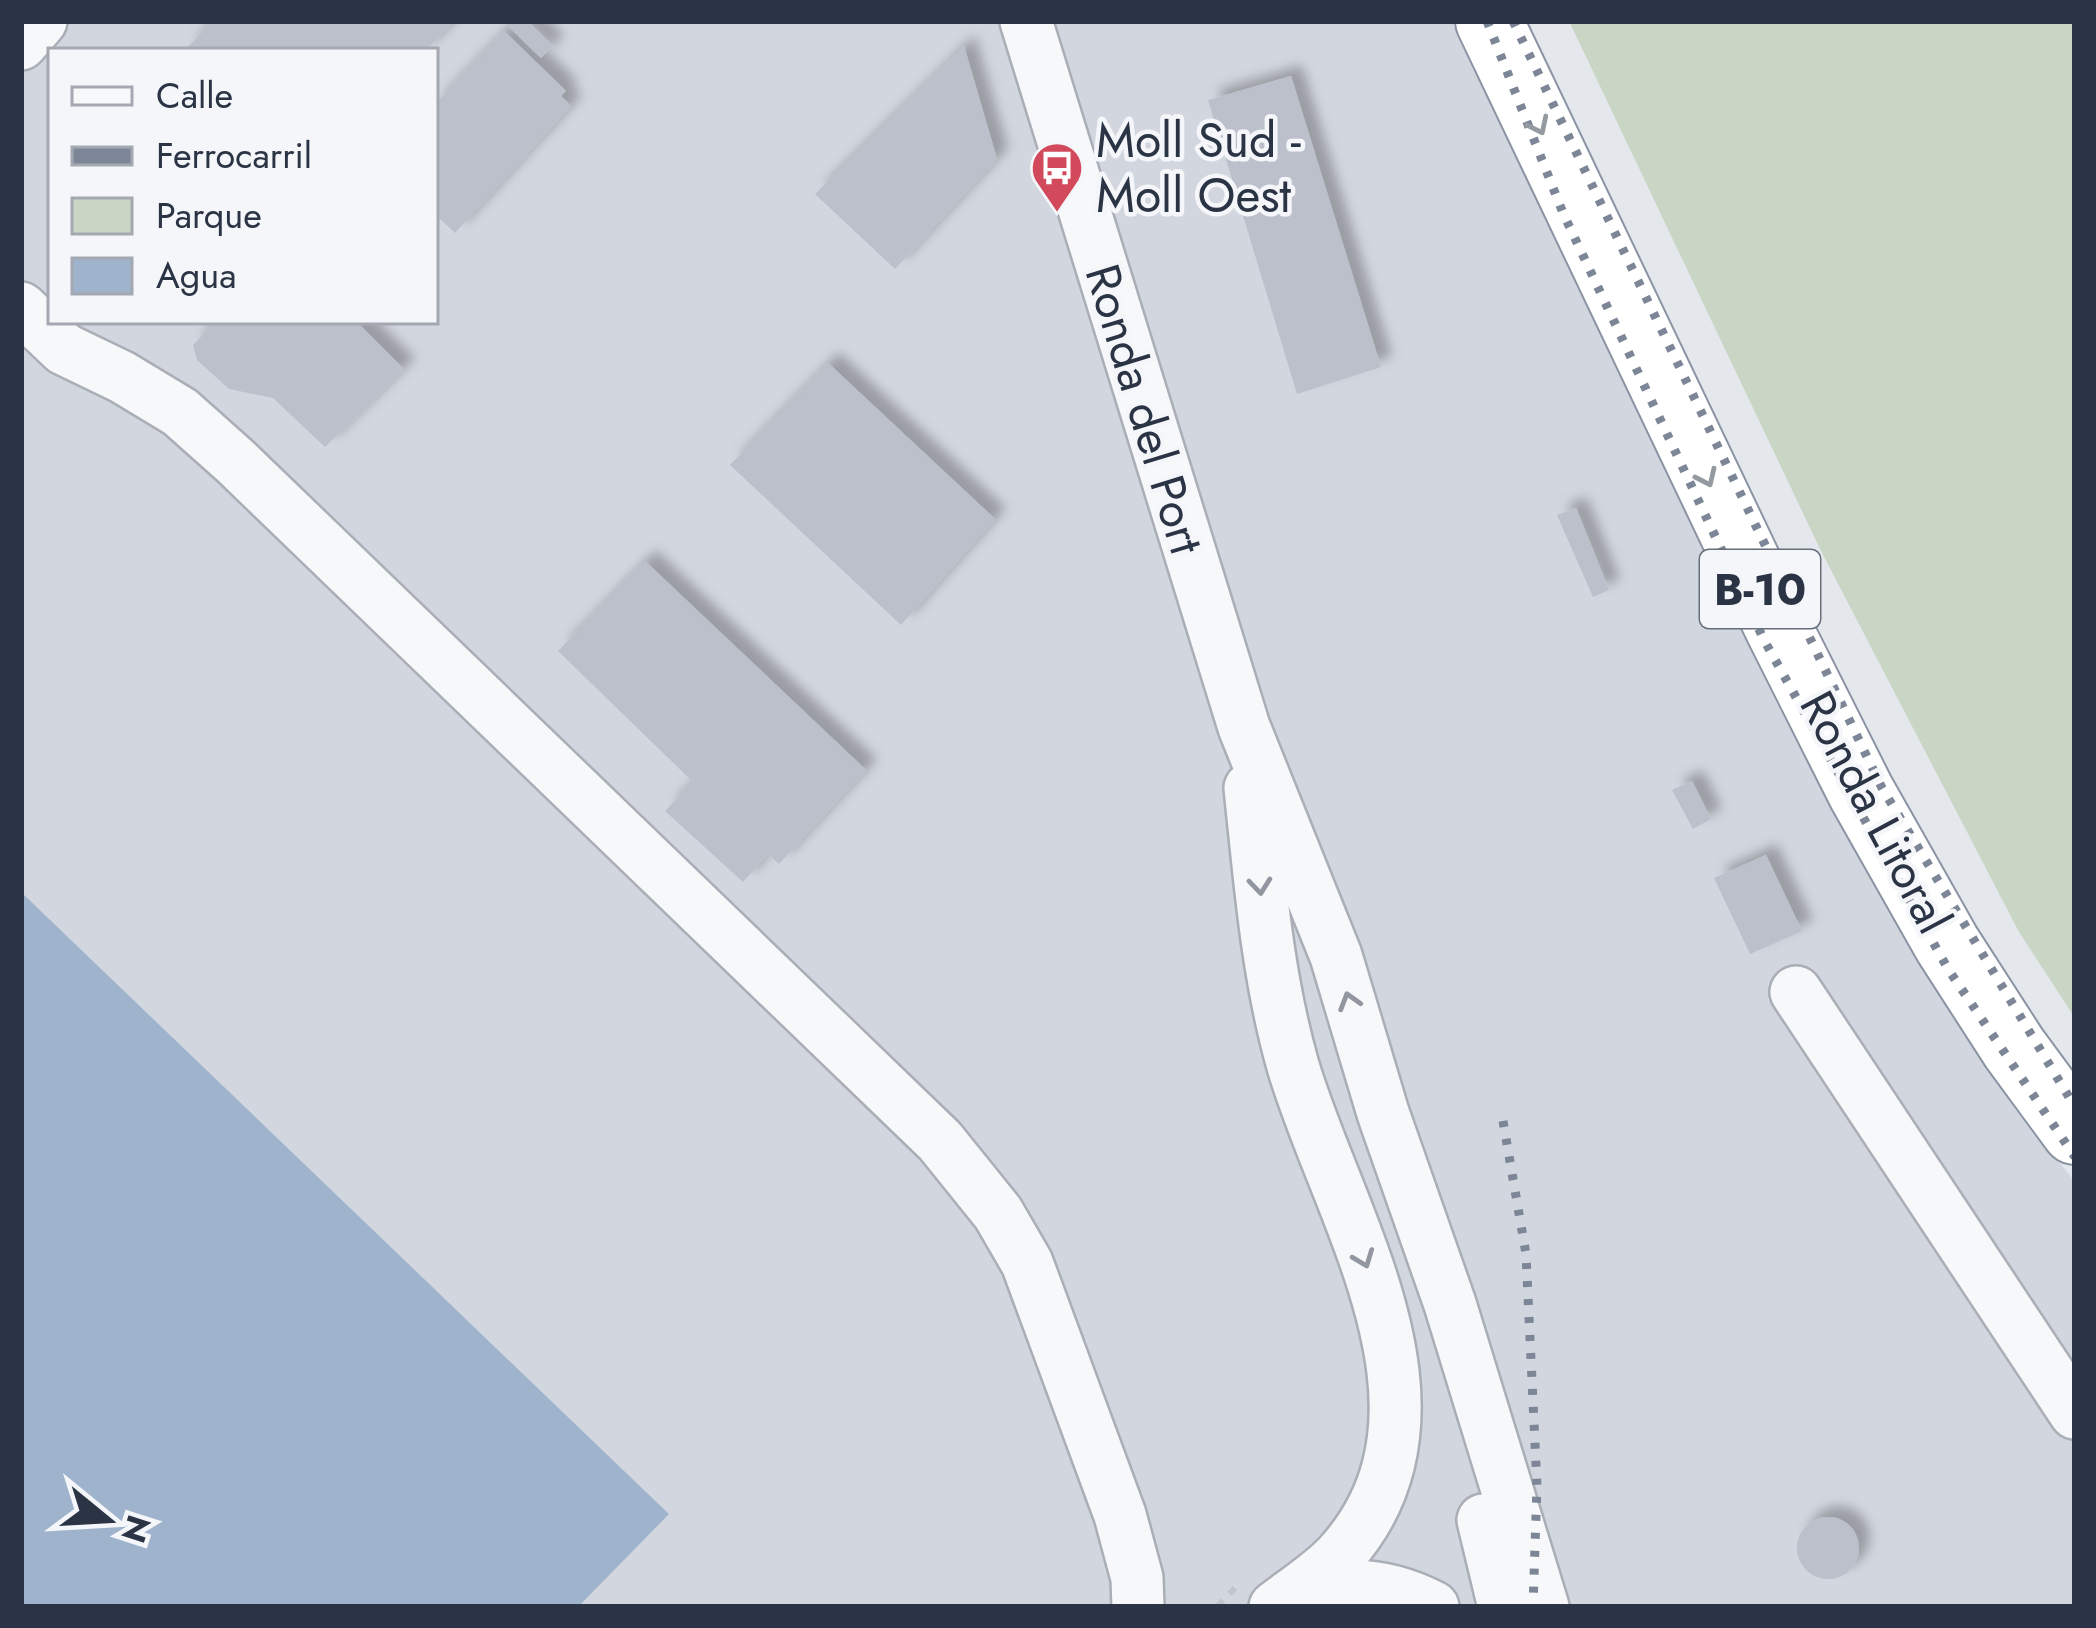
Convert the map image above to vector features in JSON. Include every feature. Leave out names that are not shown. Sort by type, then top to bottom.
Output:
[{"type":"highway","name":"Ronda Litoral","points":[[1489,21],[1861,792],[1947,944],[2075,1131]]},
{"type":"highway","name":"Ronda Litoral","points":[[1536,21],[1893,763],[2016,977],[2075,1061]]},
{"type":"street","points":[[21,44],[41,21]]},
{"type":"street","name":"Ronda del Port","points":[[1026,21],[1244,728]]},
{"type":"street","points":[[21,308],[43,347],[122,377],[180,412],[236,461],[940,1141],[998,1213],[1027,1263],[1120,1515],[1137,1578],[1138,1607]]},
{"type":"street","points":[[1244,728],[1336,956],[1543,1607]]},
{"type":"street","points":[[1244,728],[1275,997],[1307,1110],[1377,1293],[1395,1373],[1391,1448],[1368,1512],[1336,1558],[1266,1597]]},
{"type":"street","points":[[1796,992],[2075,1413]]},
{"type":"street","points":[[1383,1113],[1426,1318],[1504,1607]]},
{"type":"street","points":[[1266,1597],[1344,1586],[1403,1592],[1432,1607]]},
{"type":"path","points":[[1217,1607],[1266,1597]]},
{"type":"shaded area","points":[[21,21],[1454,21],[1889,901],[1987,1070],[2075,1182],[2075,1607],[578,1607],[668,1513],[21,892]]},
{"type":"green space","points":[[1569,21],[2075,21],[2075,1018],[2019,932],[1821,551]]},
{"type":"water","points":[[21,892],[669,1514],[578,1607],[21,1607]]},
{"type":"building","points":[[213,21],[454,21],[428,48],[187,48]]},
{"type":"building","points":[[514,21],[527,21],[553,46],[541,58],[509,27]]},
{"type":"building","points":[[504,31],[566,91],[561,96],[571,106],[455,233],[438,217],[438,101]]},
{"type":"building","points":[[964,46],[997,159],[895,269],[815,194]]},
{"type":"building","points":[[1291,76],[1381,367],[1297,394],[1208,100]]},
{"type":"building","points":[[213,324],[359,324],[404,369],[325,447],[273,398],[229,389],[197,360],[193,345]]},
{"type":"building","points":[[828,363],[995,519],[901,625],[730,465]]},
{"type":"building","points":[[1576,508],[1609,590],[1593,597],[1557,515]]},
{"type":"building","points":[[645,561],[866,770],[779,864],[768,854],[743,882],[665,811],[693,782],[558,651]]},
{"type":"building","points":[[1692,781],[1711,819],[1693,829],[1672,790]]},
{"type":"building","points":[[1766,855],[1802,931],[1750,954],[1714,878]]},
{"type":"building","points":[[1828,1517],[1850,1526],[1859,1548],[1850,1570],[1828,1579],[1806,1570],[1797,1548],[1806,1526]]},
{"type":"railway","points":[[1487,21],[1563,213],[1764,640],[1948,969],[2075,1157]]},
{"type":"railway","points":[[1513,21],[1882,788],[2075,1107]]},
{"type":"railway","points":[[1503,1121],[1526,1254],[1537,1486],[1533,1607]]},
{"type":"place","name":"Moll Sud - Moll Oest","points":[[1057,214]]}]
